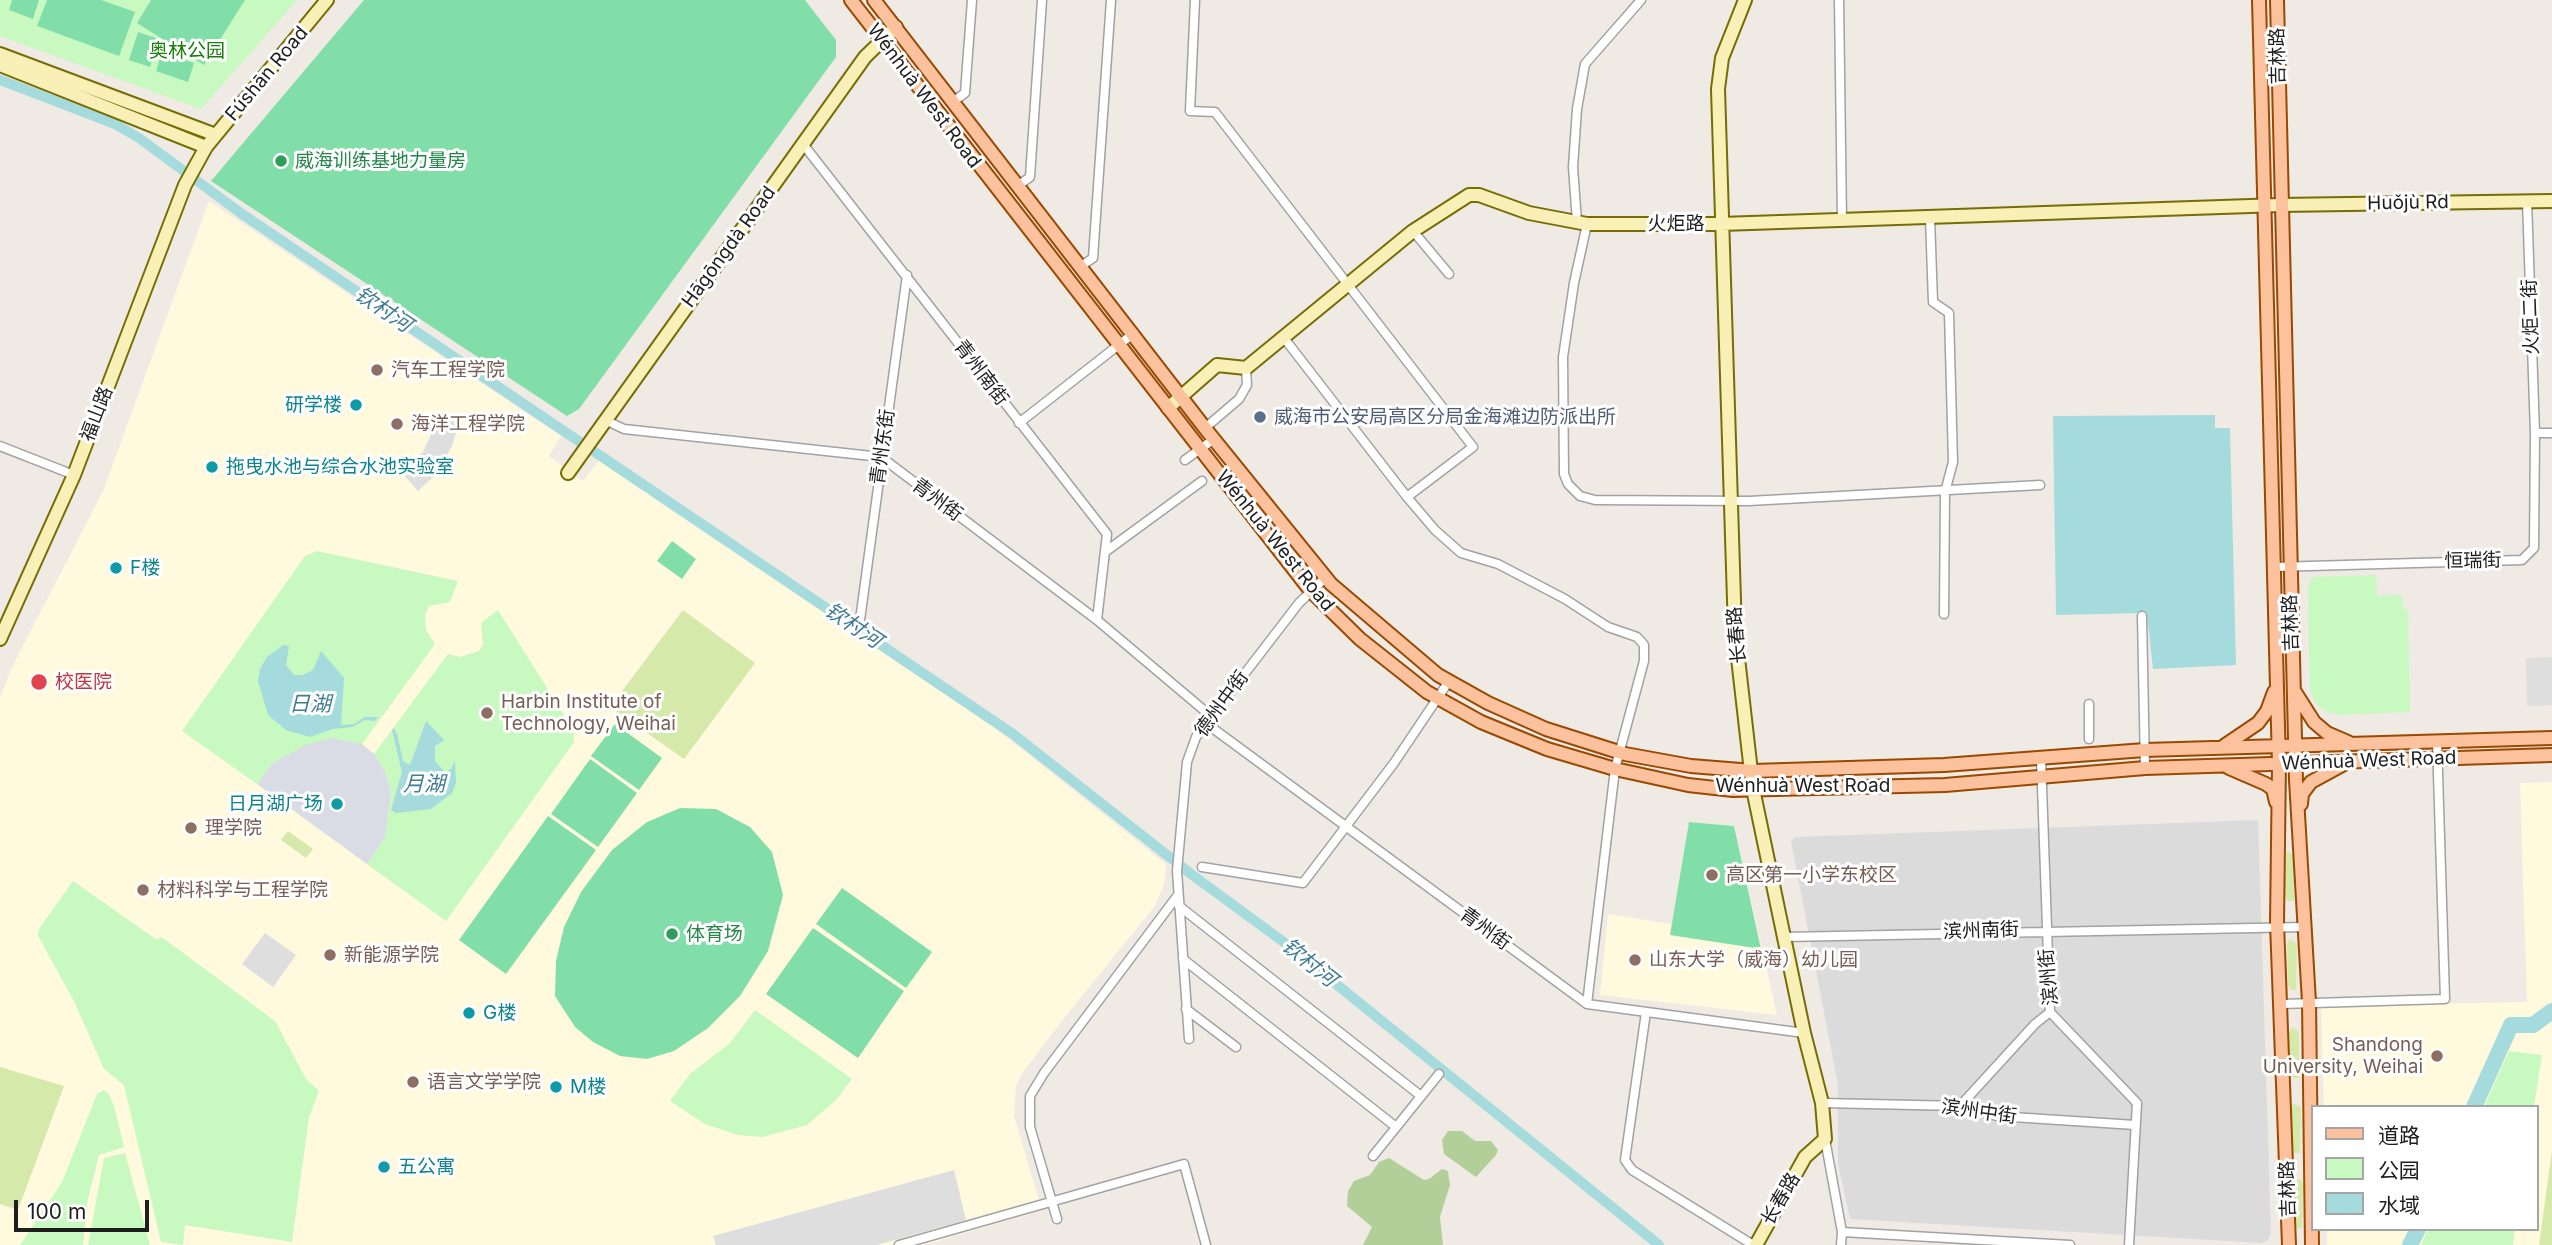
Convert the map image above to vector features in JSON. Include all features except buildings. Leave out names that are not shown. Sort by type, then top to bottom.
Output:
[{"type":"main road","name":"Fúshān Road","points":[[194,170],[206,147],[327,0]]},
{"type":"main road","name":"Wénhuà West Road","points":[[851,0],[1310,590],[1360,639],[1438,698],[1481,722],[1547,749],[1615,769],[1688,785],[1753,789],[1945,785],[2145,768],[2552,755]]},
{"type":"main road","name":"Wénhuà West Road","points":[[874,0],[1205,428],[1326,577],[1377,624],[1450,681],[1546,729],[1619,752],[1691,766],[1753,771],[1944,765],[2145,750],[2552,738]]},
{"type":"main road","name":"长春路","points":[[1745,0],[1725,49],[1718,89],[1735,632],[1753,789],[1804,1033],[1822,1103],[1825,1139],[1805,1157],[1754,1245]]},
{"type":"main road","name":"吉林路","points":[[2259,0],[2279,764],[2278,929],[2289,1245]]},
{"type":"main road","name":"吉林路","points":[[2277,0],[2289,566],[2295,764],[2309,1002],[2310,1105]]},
{"type":"main road","name":"Hāgōngdà Road","points":[[568,473],[803,144],[880,40],[896,27]]},
{"type":"main road","points":[[0,54],[216,135]]},
{"type":"main road","points":[[0,65],[206,147]]},
{"type":"main road","name":"福山路","points":[[0,639],[74,475],[185,185],[194,170]]},
{"type":"main road","name":"火炬路","points":[[1246,368],[1413,231],[1469,195],[1479,195],[1529,213],[1582,223],[1721,224],[2264,206]]},
{"type":"main road","name":"Huǒjù Rd","points":[[2264,206],[2552,201]]},
{"type":"main road","points":[[1168,408],[1217,365],[1246,368]]},
{"type":"main road","points":[[2219,748],[2258,723],[2267,711],[2276,685]]},
{"type":"main road","points":[[2293,688],[2314,722],[2327,733],[2352,744]]},
{"type":"main road","points":[[2300,815],[2302,794],[2311,782],[2351,761]]},
{"type":"main road","points":[[2222,765],[2273,789],[2278,813]]},
{"type":"street","points":[[954,101],[965,93],[972,0]]},
{"type":"street","points":[[1019,185],[1030,177],[1042,0]]},
{"type":"street","points":[[1081,266],[1093,258],[1111,0]]},
{"type":"street","points":[[1195,0],[1190,111],[1215,112],[1473,447],[1407,497]]},
{"type":"street","points":[[1641,0],[1585,64],[1577,109],[1573,167],[1582,223],[1563,357],[1564,474],[1568,484],[1580,496],[1595,500],[1749,501],[2040,485]]},
{"type":"street","points":[[1839,0],[1842,220]]},
{"type":"street","name":"青州南街","points":[[803,144],[908,275],[1019,423],[1107,534],[1097,620]]},
{"type":"street","name":"火炬二街","points":[[2527,201],[2535,433]]},
{"type":"street","points":[[1930,218],[1933,302],[1949,313],[1953,462],[1945,492],[1944,614]]},
{"type":"street","points":[[1413,231],[1449,275]]},
{"type":"street","name":"青州东街","points":[[860,620],[908,275]]},
{"type":"street","points":[[1019,423],[1134,333]]},
{"type":"street","points":[[1284,338],[1407,497],[1435,530],[1461,554],[1499,564],[1565,599],[1608,627],[1637,637],[1644,645],[1643,662],[1615,769],[1587,1004]]},
{"type":"street","points":[[1205,428],[1239,399],[1247,386],[1246,368]]},
{"type":"street","points":[[606,420],[624,429],[881,457]]},
{"type":"street","points":[[2535,433],[2552,433]]},
{"type":"street","name":"恒瑞街","points":[[2274,567],[2522,560],[2534,548],[2535,433]]},
{"type":"street","points":[[1185,460],[1214,439]]},
{"type":"street","points":[[0,446],[74,475]]},
{"type":"street","name":"青州街","points":[[881,457],[1097,620],[1210,721],[1346,827],[1587,1004],[1804,1033]]},
{"type":"street","points":[[1105,552],[1202,481]]},
{"type":"street","name":"德州中街","points":[[1189,1039],[1177,872],[1187,762],[1196,737],[1310,590],[1326,577]]},
{"type":"street","points":[[2142,616],[2145,768]]},
{"type":"street","points":[[1202,867],[1303,883],[1450,681]]},
{"type":"street","points":[[2089,739],[2090,704]]},
{"type":"street","points":[[2282,1004],[2445,999],[2437,741]]},
{"type":"street","name":"滨州街","points":[[2041,758],[2050,1012],[2137,1103],[2129,1245]]},
{"type":"street","points":[[1057,1219],[1030,1127],[1030,1096],[1044,1073],[1178,895]]},
{"type":"street","points":[[1179,905],[1421,1096]]},
{"type":"street","name":"滨州南街","points":[[1784,937],[2305,927]]},
{"type":"street","points":[[1183,959],[1396,1128]]},
{"type":"street","points":[[1186,1009],[1237,1047]]},
{"type":"street","points":[[1646,1012],[1625,1160],[1632,1170],[1754,1245]]},
{"type":"street","points":[[1960,1106],[2035,1024],[2050,1012]]},
{"type":"street","points":[[1373,1156],[1439,1074]]},
{"type":"street","name":"滨州中街","points":[[1822,1103],[1960,1106],[1997,1116],[2135,1125]]},
{"type":"street","points":[[1825,1139],[1842,1233],[1841,1245]]},
{"type":"street","points":[[898,1245],[1184,1164],[1206,1245]]},
{"type":"street","points":[[1842,1233],[2070,1245]]},
{"type":"shaded area","name":"Harbin Institute of Technology, Weihai","points":[[209,201],[561,436],[549,456],[583,481],[599,460],[995,728],[1166,864],[1164,885],[1155,906],[1065,1017],[1021,1075],[1016,1087],[1014,1116],[1042,1210],[924,1245],[0,1245],[0,698],[11,669],[103,491]]},
{"type":"shaded area","points":[[439,417],[459,423],[452,446],[436,474],[418,491],[402,473],[423,452]]},
{"type":"shaded area","points":[[2552,657],[2552,705],[2527,706],[2526,658]]},
{"type":"shaded area","name":"日月湖广场","points":[[332,738],[362,744],[374,754],[385,772],[391,793],[385,837],[367,864],[257,784],[273,763],[306,745]]},
{"type":"shaded area","name":"Shandong University, Weihai","points":[[2552,782],[2552,1245],[2327,1245],[2327,1231],[2538,1231],[2538,1105],[2324,1105],[2321,1006],[2527,1002],[2520,783]]},
{"type":"shaded area","points":[[2258,820],[2271,1233],[2268,1240],[2262,1243],[1850,1219],[1838,1164],[1838,1085],[1791,841],[1795,837]]},
{"type":"shaded area","name":"高区第一小学东校区","points":[[1689,822],[1734,826],[1777,1015],[1600,995],[1608,914],[1672,924]]},
{"type":"shaded area","points":[[265,933],[296,955],[273,987],[242,964]]},
{"type":"shaded area","points":[[954,1170],[966,1220],[877,1245],[716,1245],[713,1236]]},
{"type":"green space","name":"奥林公园","points":[[0,0],[297,0],[201,109],[0,36]]},
{"type":"green space","points":[[12,0],[39,0],[33,19],[9,10]]},
{"type":"green space","points":[[47,0],[101,0],[135,12],[119,56],[37,26]]},
{"type":"green space","points":[[151,0],[245,0],[204,65],[137,23]]},
{"type":"green space","points":[[364,0],[805,0],[836,40],[836,57],[579,409],[567,416],[211,181]]},
{"type":"green space","points":[[138,32],[159,39],[150,67],[129,60]]},
{"type":"green space","points":[[162,52],[194,63],[188,82],[156,71]]},
{"type":"green space","points":[[672,541],[696,559],[682,579],[657,561]]},
{"type":"green space","points":[[317,551],[458,581],[450,602],[429,606],[425,615],[426,630],[435,644],[362,744],[332,738],[273,763],[257,784],[182,731],[305,556]]},
{"type":"green space","points":[[2376,575],[2377,596],[2402,595],[2403,609],[2408,609],[2410,712],[2339,715],[2325,711],[2315,703],[2310,690],[2308,588],[2312,577]]},
{"type":"green space","points":[[498,610],[574,731],[574,742],[446,921],[367,864],[385,837],[391,793],[385,772],[374,754],[448,654],[460,657],[479,651],[483,645],[481,623]]},
{"type":"green space","points":[[683,610],[755,663],[684,759],[610,707]]},
{"type":"green space","points":[[615,724],[662,758],[639,790],[591,756]]},
{"type":"green space","points":[[590,759],[637,793],[598,847],[551,814]]},
{"type":"green space","points":[[680,808],[716,809],[750,827],[772,852],[783,895],[768,951],[740,996],[708,1028],[674,1051],[647,1059],[620,1056],[593,1042],[575,1027],[555,996],[556,961],[564,927],[581,892],[612,850],[647,822]]},
{"type":"green space","points":[[548,816],[596,850],[506,974],[459,940]]},
{"type":"green space","points":[[1689,822],[1734,826],[1761,949],[1670,935]]},
{"type":"green space","points":[[288,831],[313,849],[306,858],[281,840]]},
{"type":"green space","points":[[2287,851],[2294,856],[2294,901],[2288,901],[2285,896],[2284,856]]},
{"type":"green space","points":[[73,881],[157,940],[161,937],[275,1021],[306,1079],[319,1091],[309,1117],[292,1242],[185,1225],[183,1245],[161,1242],[124,1085],[104,1069],[74,1001],[38,936],[39,929]]},
{"type":"green space","points":[[842,888],[932,952],[906,988],[816,924]]},
{"type":"green space","points":[[813,928],[904,991],[858,1058],[766,994]]},
{"type":"green space","points":[[2290,939],[2297,944],[2296,990],[2291,990],[2288,985],[2287,944]]},
{"type":"green space","points":[[755,1010],[852,1079],[836,1100],[807,1125],[763,1137],[738,1135],[705,1124],[670,1101],[690,1074],[730,1043]]},
{"type":"green space","points":[[2292,1027],[2299,1032],[2299,1078],[2293,1078],[2290,1073],[2289,1033]]},
{"type":"green space","points":[[2509,1051],[2542,1055],[2534,1105],[2485,1105]]},
{"type":"green space","points":[[0,1067],[64,1086],[18,1210],[0,1204]]},
{"type":"green space","points":[[104,1090],[109,1094],[114,1106],[124,1147],[99,1155],[87,1203],[83,1245],[20,1245],[62,1182],[97,1094]]},
{"type":"green space","points":[[2294,1103],[2301,1108],[2300,1153],[2295,1153],[2292,1148],[2291,1108]]},
{"type":"green space","points":[[1448,1131],[1462,1131],[1475,1141],[1491,1141],[1498,1150],[1476,1177],[1444,1154],[1442,1140]]},
{"type":"green space","points":[[2552,1150],[2552,1245],[2539,1245]]},
{"type":"green space","points":[[125,1153],[150,1245],[88,1245],[104,1158]]},
{"type":"green space","points":[[1389,1158],[1424,1180],[1442,1169],[1448,1171],[1450,1185],[1440,1217],[1443,1245],[1363,1245],[1372,1227],[1347,1206],[1348,1191],[1354,1181],[1370,1175],[1379,1162]]},
{"type":"green space","points":[[2296,1177],[2303,1182],[2302,1228],[2297,1228],[2294,1223],[2293,1182]]},
{"type":"green space","points":[[2427,1231],[2515,1231],[2513,1245],[2421,1245]]},
{"type":"water","points":[[2215,415],[2215,428],[2230,428],[2236,665],[2153,669],[2147,613],[2056,615],[2053,416]]},
{"type":"water","name":"日湖","points":[[283,645],[289,646],[286,665],[294,675],[303,675],[313,670],[321,651],[344,678],[341,725],[354,724],[365,717],[378,717],[375,721],[365,720],[352,727],[333,729],[310,737],[286,730],[268,715],[258,681],[260,669],[267,657]]},
{"type":"water","name":"月湖","points":[[426,721],[444,740],[435,746],[435,761],[445,772],[451,769],[455,761],[456,783],[452,793],[431,809],[396,813],[391,810],[402,772],[392,730],[394,728],[397,734],[403,761],[410,765]]},
{"type":"waterway","name":"钦村河","points":[[0,80],[115,124],[139,138],[242,214],[1013,734],[1191,874],[1289,946],[1659,1245]]},
{"type":"waterway","points":[[2475,1105],[2511,1025],[2533,1025],[2552,1011]]},
{"type":"waterway","points":[[2410,1245],[2417,1231]]},
{"type":"place","name":"威海训练基地力量房","points":[[281,161]]},
{"type":"place","name":"汽车工程学院","points":[[377,370]]},
{"type":"place","name":"研学楼","points":[[356,405]]},
{"type":"place","name":"威海市公安局高区分局金海滩边防派出所","points":[[1260,417]]},
{"type":"place","name":"海洋工程学院","points":[[397,424]]},
{"type":"place","name":"拖曳水池与综合水池实验室","points":[[212,467]]},
{"type":"place","name":"F楼","points":[[116,568]]},
{"type":"place","name":"校医院","points":[[39,682]]},
{"type":"place","name":"Harbin Institute of Technology, Weihai","points":[[487,713]]},
{"type":"place","name":"日月湖广场","points":[[337,804]]},
{"type":"place","name":"理学院","points":[[191,828]]},
{"type":"place","name":"高区第一小学东校区","points":[[1712,875]]},
{"type":"place","name":"材料科学与工程学院","points":[[143,890]]},
{"type":"place","name":"体育场","points":[[672,934]]},
{"type":"place","name":"新能源学院","points":[[330,955]]},
{"type":"place","name":"山东大学（威海）幼儿园","points":[[1635,960]]},
{"type":"place","name":"G楼","points":[[469,1013]]},
{"type":"place","name":"Shandong University, Weihai","points":[[2437,1056]]},
{"type":"place","name":"语言文学学院","points":[[413,1082]]},
{"type":"place","name":"M楼","points":[[556,1087]]},
{"type":"place","name":"五公寓","points":[[384,1167]]}]
